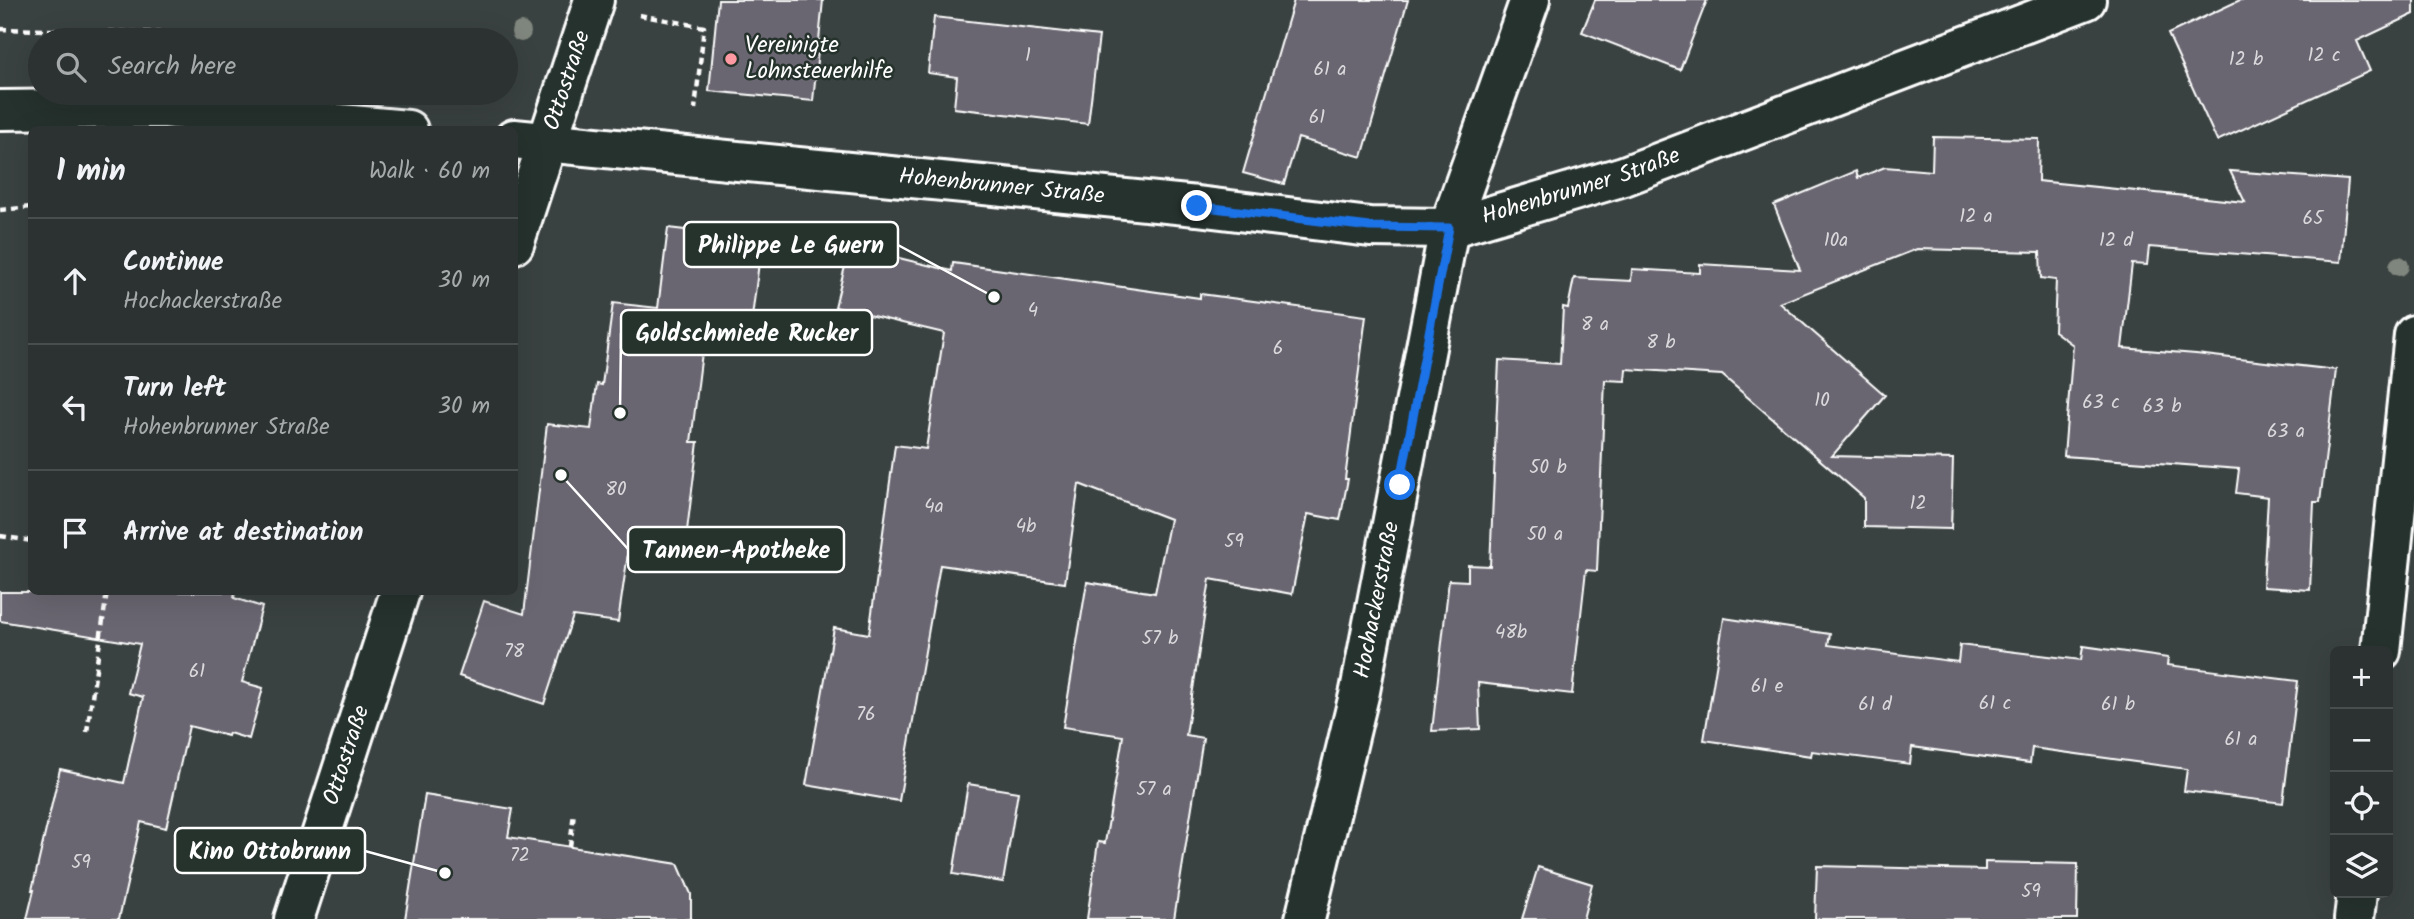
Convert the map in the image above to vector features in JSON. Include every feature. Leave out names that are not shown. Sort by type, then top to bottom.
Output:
[{"type":"street","name":"Ottostraße","points":[[518,220],[531,140],[594,0]]},
{"type":"street","name":"Hochackerstraße","points":[[1305,919],[1360,691],[1449,228],[1530,0]]},
{"type":"street","name":"Hohenbrunner Straße","points":[[531,140],[1197,206],[1370,227],[1449,228],[1624,176],[2087,0]]},
{"type":"street","points":[[0,110],[163,108],[363,126]]},
{"type":"street","points":[[2382,646],[2414,335]]},
{"type":"street","name":"Ottostraße","points":[[294,919],[399,595]]},
{"type":"street","points":[[2354,919],[2356,898]]},
{"type":"path","points":[[636,15],[704,27],[690,155]]},
{"type":"path","points":[[0,29],[28,30]]},
{"type":"path","points":[[0,210],[28,206]]},
{"type":"path","points":[[0,536],[28,540]]},
{"type":"path","points":[[87,732],[107,595]]},
{"type":"path","points":[[570,847],[575,811]]},
{"type":"building","points":[[718,0],[823,0],[813,101],[709,91]]},
{"type":"building","points":[[1294,0],[1408,0],[1362,157],[1298,138],[1284,184],[1243,173]]},
{"type":"building","points":[[1595,0],[1707,0],[1680,70],[1582,32]]},
{"type":"building","points":[[2240,0],[2414,0],[2414,14],[2357,41],[2370,71],[2217,141],[2168,34]]},
{"type":"building","points":[[934,17],[1099,36],[1088,124],[954,108],[957,77],[928,73]]},
{"type":"building","points":[[1933,137],[2039,139],[2038,181],[2245,202],[2230,171],[2348,180],[2341,262],[2149,247],[2147,265],[2132,264],[2122,348],[2336,370],[2320,502],[2314,502],[2310,590],[2263,587],[2268,497],[2236,493],[2239,469],[2064,456],[2073,345],[2054,331],[2056,280],[2041,278],[2040,252],[1917,249],[1780,303],[1885,395],[1832,456],[1953,459],[1951,529],[1864,527],[1864,498],[1722,375],[1626,369],[1625,381],[1605,380],[1597,571],[1586,570],[1572,694],[1478,683],[1480,729],[1432,731],[1449,580],[1468,581],[1468,565],[1490,566],[1499,360],[1560,364],[1563,307],[1568,308],[1574,278],[1631,281],[1632,269],[1700,273],[1700,264],[1800,270],[1774,205],[1856,171],[1858,178],[1885,167],[1932,171]]},
{"type":"building","points":[[668,228],[762,239],[749,341],[704,336],[691,442],[698,442],[685,547],[630,540],[618,622],[573,616],[544,704],[459,676],[484,601],[524,614],[547,424],[591,429],[597,384],[602,385],[613,303],[658,308]]},
{"type":"building","points":[[850,246],[952,271],[953,263],[1200,298],[1200,294],[1366,316],[1345,479],[1348,479],[1340,520],[1308,514],[1292,594],[1210,579],[1186,735],[1203,738],[1174,919],[1087,919],[1098,842],[1105,843],[1123,736],[1063,727],[1087,582],[1155,593],[1170,519],[1079,484],[1065,583],[940,565],[899,801],[806,785],[834,628],[869,634],[895,445],[926,449],[944,333],[835,307]]},
{"type":"building","points":[[0,592],[28,592],[28,595],[234,595],[234,598],[262,607],[242,682],[263,688],[249,739],[189,726],[166,828],[141,822],[119,919],[27,919],[60,769],[124,783],[143,697],[128,693],[140,644],[0,621]]},
{"type":"building","points":[[1724,618],[1830,634],[1828,645],[1958,662],[1960,645],[2081,660],[2083,646],[2168,658],[2167,665],[2298,681],[2283,803],[2184,791],[2187,769],[2032,748],[2030,763],[1912,747],[1910,764],[1812,751],[1811,756],[1704,740]]},
{"type":"building","points":[[968,784],[1018,792],[1003,882],[953,874]]},
{"type":"building","points":[[425,795],[513,809],[508,837],[678,864],[691,894],[691,919],[405,919]]},
{"type":"building","points":[[1985,862],[2078,864],[2077,919],[1815,919],[1817,866],[1985,870]]},
{"type":"building","points":[[1538,867],[1592,884],[1583,919],[1522,919]]},
{"type":"place","name":"Vereinigte Lohnsteuerhilfe","points":[[731,59]]},
{"type":"place","name":"Philippe Le Guern","points":[[994,297]]},
{"type":"place","name":"Goldschmiede Rucker","points":[[620,413]]},
{"type":"place","name":"Tannen-Apotheke","points":[[561,475]]},
{"type":"place","name":"Kino Ottobrunn","points":[[445,873]]},
{"type":"route","points":[[1197,206],[1370,227],[1449,228],[1400,485]]}]
